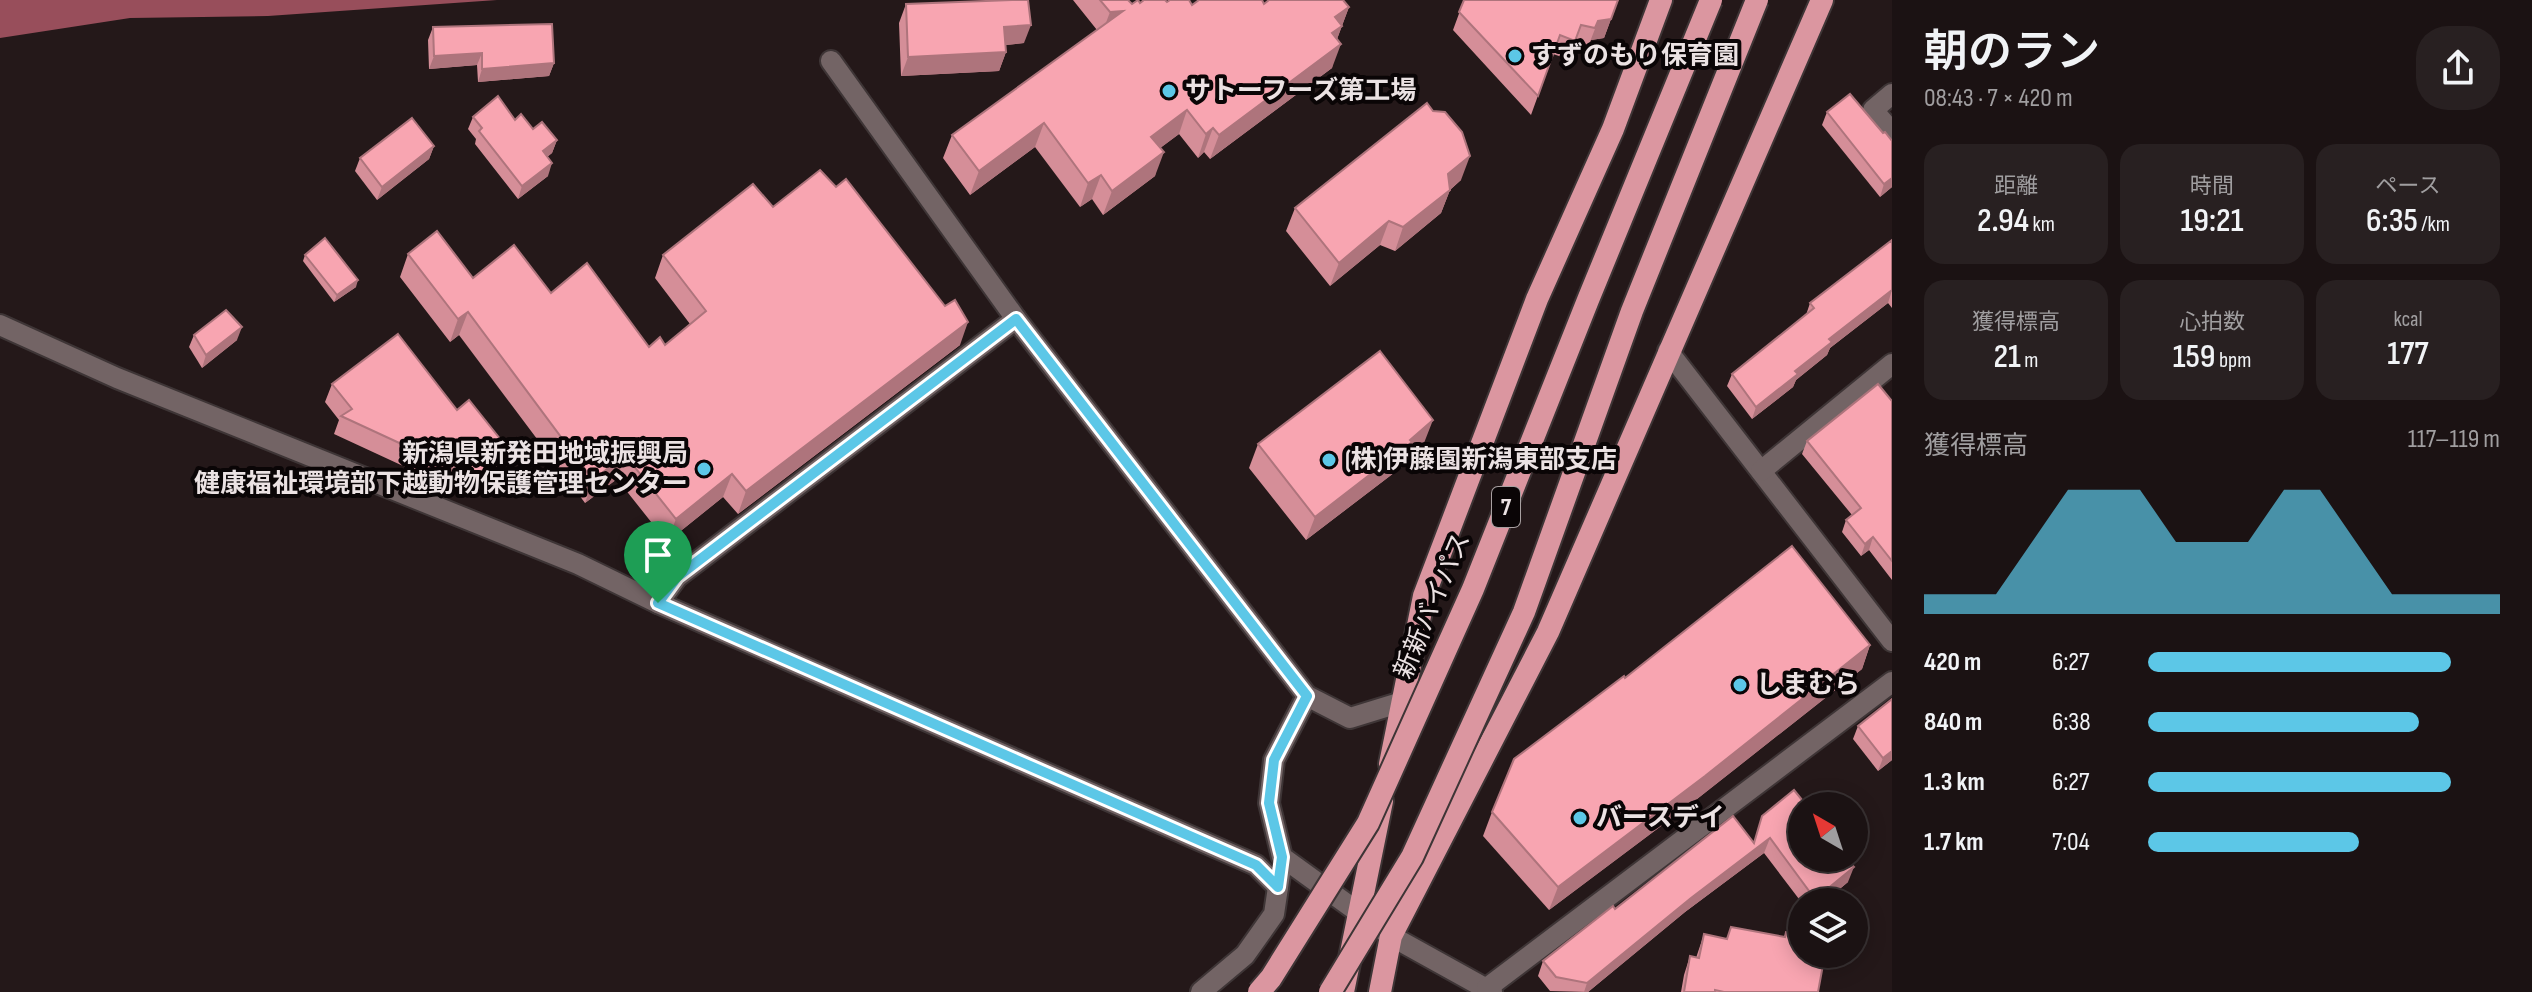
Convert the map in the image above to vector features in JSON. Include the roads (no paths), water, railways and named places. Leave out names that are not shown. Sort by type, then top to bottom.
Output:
[{"type":"highway","name":"7","points":[[1343,992],[1424,596],[1537,299],[1613,129],[1661,0]]},
{"type":"highway","name":"新新バイパス","points":[[1259,992],[1271,978],[1368,823],[1473,589],[1711,0]]},
{"type":"highway","name":"7","points":[[1330,992],[1412,857],[1524,612],[1632,311],[1757,0]]},
{"type":"highway","points":[[1380,992],[1391,936],[1548,632],[1822,0]]},
{"type":"street","points":[[831,61],[1016,319],[1307,696],[1350,718],[1402,702]]},
{"type":"street","points":[[1892,94],[1873,110],[1892,132]]},
{"type":"street","points":[[658,603],[677,577],[1016,319]]},
{"type":"street","points":[[0,325],[117,378],[578,564],[658,603],[1256,865],[1278,887]]},
{"type":"street","points":[[1668,351],[1892,641]]},
{"type":"street","points":[[1761,471],[1889,372]]},
{"type":"street","points":[[1282,857],[1391,936],[1489,990],[1892,682]]},
{"type":"street","points":[[1201,992],[1245,955],[1274,914],[1282,857],[1269,803],[1274,760],[1307,696]]},
{"type":"place","name":"すずのもり保育園","points":[[1515,56]]},
{"type":"place","name":"サトーフーズ第工場","points":[[1169,91]]},
{"type":"place","name":"(株)伊藤園新潟東部支店","points":[[1329,460]]},
{"type":"place","name":"新潟県新発田地域振興局 健康福祉環境部下越動物保護管理センター","points":[[704,469]]},
{"type":"place","name":"しまむら","points":[[1740,685]]},
{"type":"place","name":"バースデイ","points":[[1580,818]]}]
